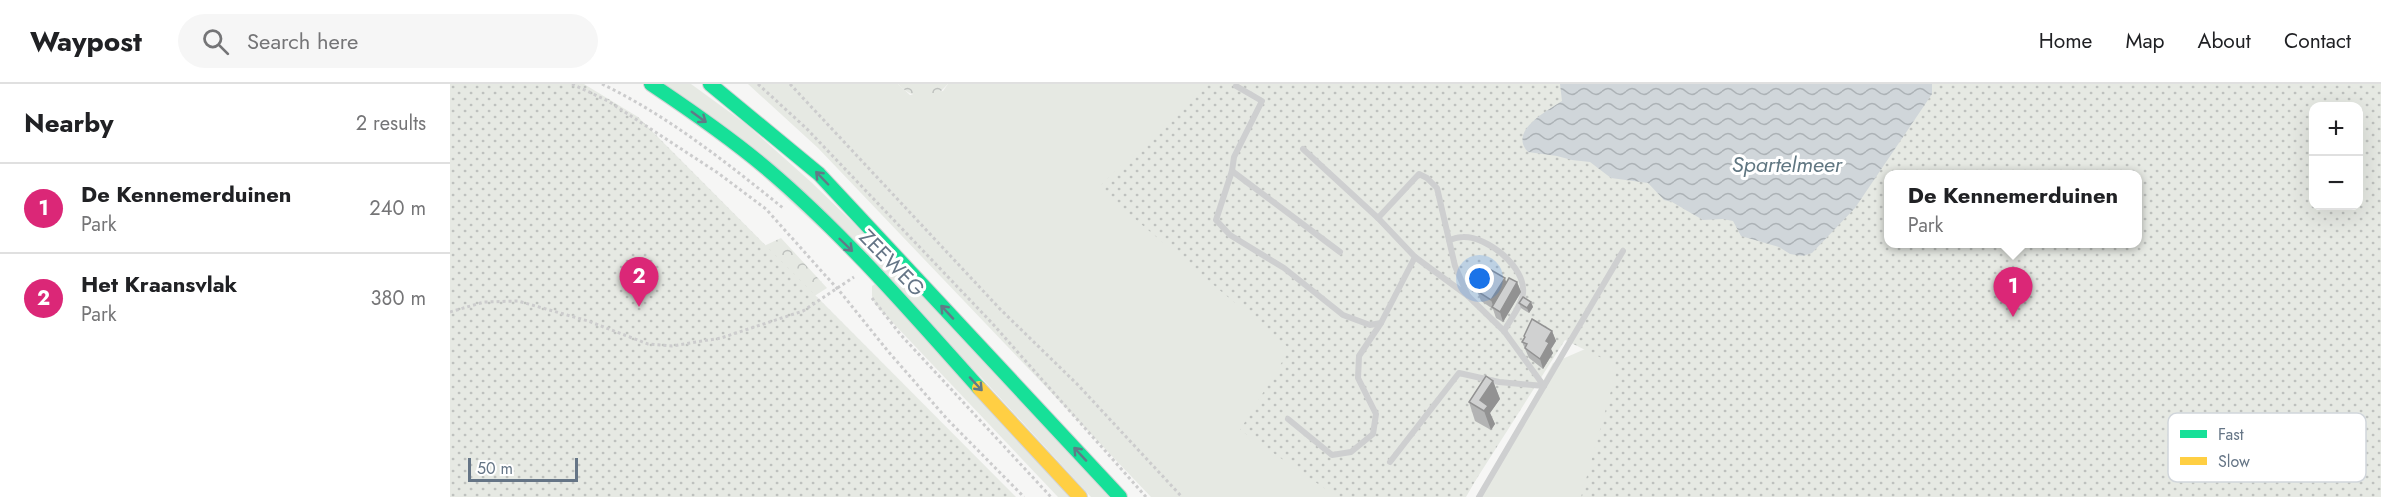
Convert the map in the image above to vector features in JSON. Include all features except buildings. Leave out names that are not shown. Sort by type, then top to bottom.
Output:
[{"type":"main road","name":"ZEEWEG","points":[[651,84],[748,154],[782,182],[865,264],[1080,497]]},
{"type":"main road","name":"ZEEWEG","points":[[710,84],[819,174],[1120,497]]},
{"type":"lane","points":[[1236,86],[1262,101],[1234,157],[1232,171],[1216,220],[1230,235],[1284,268],[1343,315],[1370,325],[1380,323]]},
{"type":"lane","points":[[1303,148],[1378,218],[1415,257],[1468,296],[1504,331],[1544,386]]},
{"type":"lane","points":[[1232,171],[1340,252]]},
{"type":"lane","points":[[1378,218],[1419,174],[1427,178],[1437,188],[1455,266],[1468,296]]},
{"type":"lane","points":[[1449,240],[1463,237],[1488,245],[1508,259],[1521,274],[1523,296],[1504,331]]},
{"type":"lane","points":[[1479,497],[1623,251]]},
{"type":"lane","points":[[1288,419],[1332,455],[1351,452],[1373,434],[1376,414],[1358,378],[1359,356],[1380,323],[1415,257]]},
{"type":"lane","points":[[1390,462],[1459,373],[1499,382],[1544,386]]},
{"type":"path","points":[[572,84],[608,101],[718,173],[766,209],[838,289],[946,419],[1024,497]]},
{"type":"path","points":[[602,84],[666,120],[720,156],[784,210]]},
{"type":"path","name":"ZEEWEG","points":[[758,84],[806,128],[991,322],[1146,497]]},
{"type":"path","points":[[790,84],[1000,309],[1078,385],[1182,497]]},
{"type":"path","points":[[450,312],[484,302],[518,300],[588,321],[648,345],[672,346],[722,338],[803,310],[838,289],[855,276],[865,264]]},
{"type":"path","points":[[855,276],[861,285]]},
{"type":"path","points":[[868,293],[900,334],[1051,497]]},
{"type":"green space","points":[[450,84],[584,84],[638,117],[1016,497],[450,497]]},
{"type":"green space","points":[[663,84],[691,84],[746,124],[811,182],[869,238],[1110,497],[1091,497],[980,376]]},
{"type":"green space","points":[[748,84],[898,84],[910,95],[943,91],[948,84],[1344,84],[1932,94],[2381,84],[2381,497],[1479,497],[1553,363],[1592,346],[1634,223],[1499,439],[1466,497],[1151,497],[818,148]]},
{"type":"green space","points":[[898,84],[948,84],[934,98],[929,98],[914,96]]},
{"type":"green space","points":[[1205,84],[2381,84],[2381,497],[1581,497],[1618,366],[1565,340],[1465,497],[1337,497],[1240,430],[1290,349],[1098,188]]},
{"type":"green space","points":[[781,238],[827,288],[805,302],[761,250]]},
{"type":"green space","points":[[875,284],[1074,497],[1058,497],[875,304],[872,286]]},
{"type":"water","name":"Spartelmeer","points":[[1560,84],[1932,84],[1932,94],[1855,208],[1812,253],[1803,256],[1790,254],[1779,247],[1741,236],[1733,221],[1703,220],[1672,202],[1664,200],[1648,183],[1611,178],[1590,162],[1528,152],[1523,144],[1526,129],[1539,116],[1562,101]]},
{"type":"traffic: fast","points":[[651,84],[738,145],[794,193],[876,274],[979,388]]},
{"type":"traffic: fast","points":[[710,84],[819,174],[1120,497]]},
{"type":"traffic: slow","points":[[979,388],[1080,497]]},
{"type":"place","name":"Het Kraansvlak","points":[[639,307]]},
{"type":"place","name":"De Kennemerduinen","points":[[2013,317]]}]
